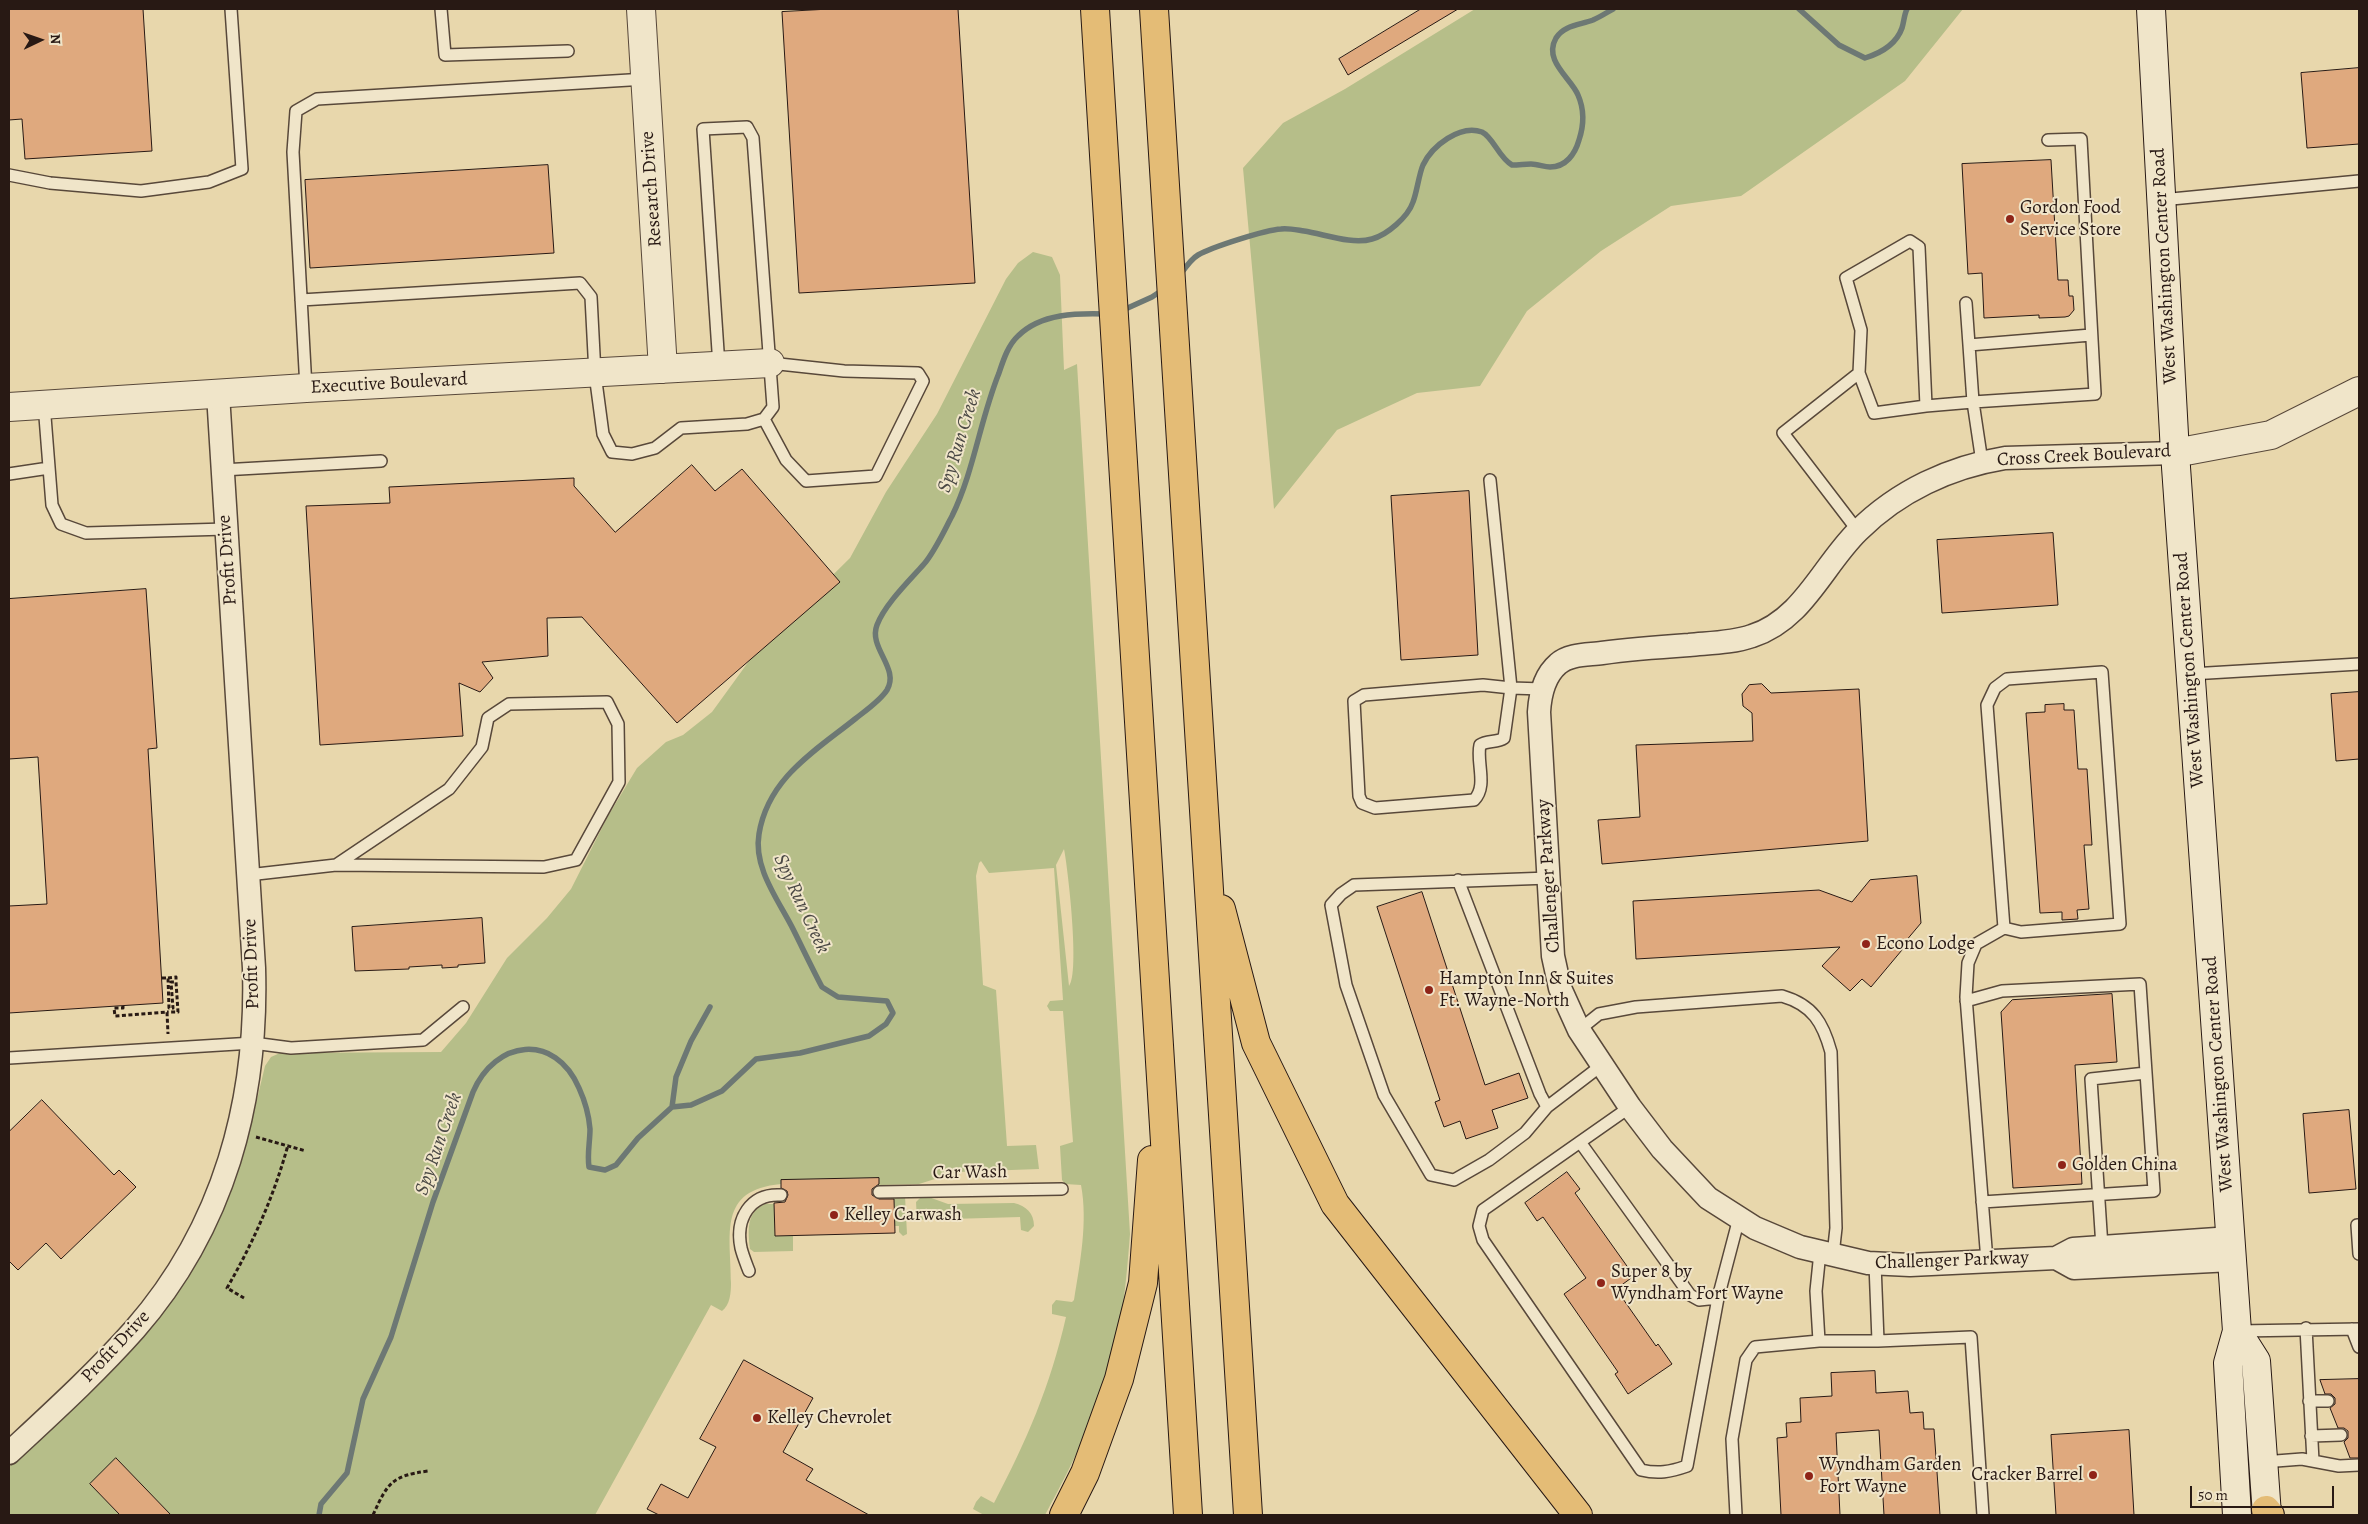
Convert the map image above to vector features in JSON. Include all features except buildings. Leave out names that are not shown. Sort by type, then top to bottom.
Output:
[{"type":"highway","points":[[1095,9],[1188,1515]]},
{"type":"highway","points":[[1154,9],[1248,1515]]},
{"type":"highway","points":[[1207,874],[1226,922],[1256,1043],[1335,1204],[1578,1515]]},
{"type":"highway","points":[[1064,1515],[1085,1473],[1118,1379],[1143,1283],[1160,1054]]},
{"type":"main road","name":"Research Drive","points":[[641,9],[663,369]]},
{"type":"main road","name":"West Washington Center Road","points":[[2151,9],[2175,453],[2237,1331],[2228,1363],[2237,1515]]},
{"type":"main road","name":"Executive Boulevard","points":[[9,407],[306,388],[595,374],[770,363]]},
{"type":"main road","name":"Cross Creek Boulevard","points":[[2175,453],[2271,435],[2359,391]]},
{"type":"main road","name":"West Washington Center Road","points":[[2237,1331],[2256,1361],[2268,1513]]},
{"type":"street","name":"Profit Drive","points":[[9,1454],[117,1349],[158,1300],[182,1264],[205,1222],[224,1178],[244,1108],[253,1043],[254,968],[218,394]]},
{"type":"street","name":"Cross Creek Boulevard","points":[[1539,712],[1546,680],[1558,664],[1574,656],[1634,649],[1718,643],[1753,636],[1771,627],[1794,611],[1858,531],[1904,493],[1954,471],[1982,462],[2005,458],[2175,453]]},
{"type":"street","name":"Challenger Parkway","points":[[1539,712],[1553,956],[1560,988],[1579,1030],[1630,1108],[1662,1149],[1708,1198],[1764,1232],[1800,1247],[1875,1264],[2056,1258],[2073,1249],[2102,1247],[2232,1249]]},
{"type":"street","name":"Challenger Parkway","points":[[2056,1258],[2074,1268],[2232,1249]]},
{"type":"lane","points":[[9,175],[50,184],[141,191],[209,182],[242,169],[231,9]]},
{"type":"lane","points":[[441,9],[445,56],[568,51]]},
{"type":"lane","points":[[306,388],[293,152],[296,111],[317,99],[646,79]]},
{"type":"lane","points":[[301,300],[580,283],[591,297],[595,374],[603,434],[612,452],[632,454],[655,448],[681,428],[747,424],[764,419],[773,407],[753,138],[747,127],[703,129],[719,366]]},
{"type":"lane","points":[[1926,406],[1919,247],[1910,240],[1846,278],[1860,330],[1859,373],[1874,413],[1926,406],[2095,394],[2081,139],[2048,140]]},
{"type":"lane","points":[[2161,200],[2359,181]]},
{"type":"lane","points":[[1966,303],[1973,402],[1982,462]]},
{"type":"lane","points":[[1969,344],[2091,336]]},
{"type":"lane","points":[[764,419],[786,460],[806,481],[876,476],[923,381],[918,373],[844,371],[770,363]]},
{"type":"lane","points":[[1858,531],[1783,433],[1859,373]]},
{"type":"lane","points":[[44,404],[52,505],[61,524],[86,533],[226,529]]},
{"type":"lane","points":[[222,470],[381,461]]},
{"type":"lane","points":[[9,474],[48,468]]},
{"type":"lane","points":[[1490,480],[1511,688],[1504,738],[1500,741],[1484,742],[1480,745],[1481,782],[1479,795],[1474,800],[1375,808],[1362,803],[1359,796],[1354,701],[1364,695],[1482,685],[1511,688],[1543,689]]},
{"type":"lane","points":[[2191,674],[2359,664]]},
{"type":"lane","points":[[1987,1261],[1966,1001],[1968,963],[1976,944],[2004,928],[2021,932],[2120,924],[2102,672],[2007,679],[1995,688],[1987,705],[2004,928]]},
{"type":"lane","points":[[248,875],[336,865],[544,867],[576,860],[619,782],[618,724],[607,702],[509,704],[488,718],[482,748],[449,789],[336,865]]},
{"type":"lane","points":[[1549,878],[1354,885],[1341,894],[1331,905],[1346,985],[1384,1096],[1431,1175],[1454,1180],[1489,1160],[1525,1133],[1548,1107],[1602,1066]]},
{"type":"lane","points":[[1458,880],[1540,1094],[1548,1107]]},
{"type":"lane","points":[[1966,1001],[2002,991],[2140,984],[2154,1191],[1982,1202]]},
{"type":"lane","points":[[1579,1030],[1598,1014],[1636,1007],[1782,996],[1795,1000],[1811,1012],[1824,1028],[1831,1052],[1836,1228],[1816,1291],[1819,1341]]},
{"type":"lane","points":[[9,1058],[253,1043],[291,1048],[423,1040],[463,1007]]},
{"type":"lane","points":[[2102,1247],[2091,1079],[2146,1073]]},
{"type":"lane","points":[[1630,1108],[1483,1210],[1479,1226],[1483,1240],[1641,1470],[1657,1473],[1673,1472],[1687,1466],[1718,1298],[1739,1218]]},
{"type":"lane","points":[[1580,1142],[1690,1295],[1699,1300],[1718,1298]]},
{"type":"lane","name":"Car Wash","points":[[879,1192],[1062,1189]]},
{"type":"lane","points":[[749,1271],[741,1247],[740,1226],[747,1207],[762,1197],[781,1195]]},
{"type":"lane","points":[[2359,1224],[2357,1225],[2359,1254]]},
{"type":"lane","points":[[1875,1264],[1878,1341]]},
{"type":"lane","points":[[2306,1328],[2312,1461]]},
{"type":"lane","points":[[2237,1331],[2306,1328],[2356,1329],[2359,1347]]},
{"type":"lane","points":[[1736,1515],[1732,1439],[1746,1360],[1755,1347],[1819,1341],[1878,1341],[1971,1337],[1983,1515]]},
{"type":"lane","points":[[2309,1401],[2328,1401]]},
{"type":"lane","points":[[2311,1436],[2341,1435]]},
{"type":"lane","points":[[2263,1462],[2302,1459],[2339,1466],[2359,1465]]},
{"type":"path","points":[[123,1006],[123,1008],[114,1008],[115,1016],[178,1012],[176,977],[162,978]]},
{"type":"path","points":[[168,978],[170,1008],[173,1008],[171,982],[176,982]]},
{"type":"path","points":[[167,1012],[168,1034],[178,1033]]},
{"type":"path","points":[[248,1134],[306,1151]]},
{"type":"path","points":[[244,1298],[227,1288],[256,1233],[276,1183],[288,1145]]},
{"type":"path","points":[[373,1515],[389,1485],[404,1474],[428,1471]]},
{"type":"green space","points":[[1475,9],[1963,9],[1905,81],[1741,196],[1671,206],[1601,251],[1527,311],[1480,386],[1417,393],[1337,430],[1274,509],[1243,168],[1283,123],[1345,89]]},
{"type":"green space","points":[[1033,252],[1052,257],[1060,275],[1064,370],[1077,364],[1130,1234],[1123,1305],[1109,1369],[1086,1433],[1045,1515],[984,1515],[973,1509],[981,1496],[994,1503],[1027,1435],[1053,1367],[1066,1317],[1052,1314],[1052,1305],[1056,1300],[1072,1302],[1074,1300],[1081,1257],[1084,1213],[1081,1185],[1065,1184],[1062,1180],[1060,1146],[1073,1142],[1063,1011],[1050,1011],[1047,1006],[1050,1001],[1063,1000],[1054,868],[989,873],[981,861],[976,876],[983,985],[996,990],[1007,1146],[1036,1145],[1039,1169],[957,1172],[919,1184],[879,1185],[878,1178],[781,1180],[781,1184],[760,1188],[746,1195],[737,1205],[732,1217],[730,1232],[731,1291],[727,1306],[722,1311],[711,1305],[595,1515],[9,1515],[9,1467],[140,1341],[158,1319],[195,1263],[230,1195],[265,1066],[271,1057],[280,1053],[441,1052],[466,1023],[507,958],[547,918],[571,889],[608,816],[637,768],[666,742],[683,735],[712,712],[757,650],[850,558],[886,492],[937,414],[1006,279],[1018,263]],"holes":[[[1064,849],[1073,942],[1072,977],[1069,986],[1056,865]]]},
{"type":"green space","points":[[923,1195],[948,1204],[1014,1203],[1022,1206],[1031,1214],[1034,1226],[1028,1232],[1021,1230],[1020,1217],[917,1220],[916,1202]]},
{"type":"green space","points":[[905,1196],[907,1234],[903,1236],[899,1232],[899,1226],[895,1226],[894,1199],[888,1197]]},
{"type":"green space","points":[[765,1204],[774,1204],[775,1236],[793,1235],[793,1251],[754,1252],[750,1249],[749,1229],[751,1217],[759,1207]]},
{"type":"waterway","name":"Spy Run Creek","points":[[1180,275],[1198,255],[1263,232],[1292,229],[1356,241],[1364,241],[1384,234],[1407,214],[1414,198],[1420,173],[1427,158],[1448,138],[1465,131],[1474,130],[1482,132],[1490,138],[1503,158],[1512,165],[1534,164],[1550,167],[1561,165],[1569,159],[1577,145],[1582,129],[1583,112],[1575,89],[1555,62],[1553,46],[1556,38],[1563,30],[1593,20],[1613,9]]},
{"type":"waterway","name":"Spy Run Creek","points":[[1799,9],[1839,45],[1865,58],[1877,54],[1892,44],[1902,28],[1907,9]]},
{"type":"waterway","name":"Spy Run Creek","points":[[1121,311],[1152,297],[1164,289]]},
{"type":"waterway","name":"Spy Run Creek","points":[[672,1107],[691,1105],[722,1091],[756,1059],[800,1053],[869,1036],[886,1024],[893,1013],[887,1001],[838,997],[822,987],[763,872],[758,847],[764,814],[772,797],[795,767],[872,706],[887,690],[890,674],[877,642],[875,633],[877,625],[892,601],[928,559],[952,516],[972,463],[992,391],[1011,344],[1027,328],[1049,319],[1072,314],[1107,314]]},
{"type":"waterway","name":"Spy Run Creek","points":[[319,1515],[321,1504],[347,1473],[363,1399],[391,1337],[433,1202],[473,1092],[483,1075],[495,1062],[510,1053],[525,1050],[541,1051],[555,1058],[568,1070],[579,1088],[584,1102],[590,1129],[589,1167],[605,1170],[616,1165],[638,1138],[672,1107],[676,1077],[691,1041],[710,1007]]},
{"type":"place","name":"Gordon Food Service Store","points":[[2010,219]]},
{"type":"place","name":"Econo Lodge","points":[[1866,944]]},
{"type":"place","name":"Hampton Inn & Suites Ft. Wayne-North","points":[[1429,990]]},
{"type":"place","name":"Golden China","points":[[2062,1165]]},
{"type":"place","name":"Kelley Carwash","points":[[834,1215]]},
{"type":"place","name":"Super 8 by Wyndham Fort Wayne","points":[[1601,1283]]},
{"type":"place","name":"Kelley Chevrolet","points":[[757,1418]]},
{"type":"place","name":"Cracker Barrel","points":[[2093,1475]]},
{"type":"place","name":"Wyndham Garden Fort Wayne","points":[[1809,1476]]}]
